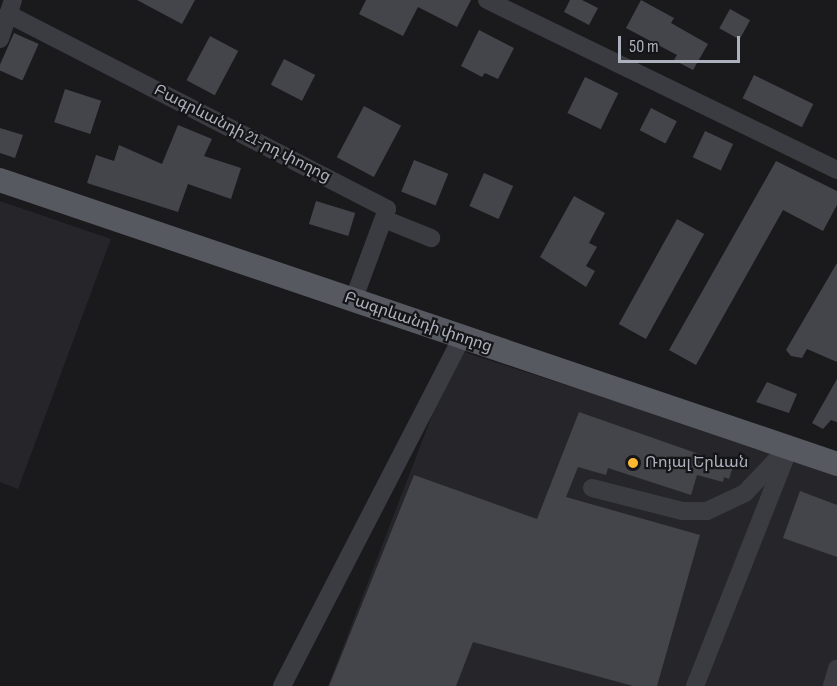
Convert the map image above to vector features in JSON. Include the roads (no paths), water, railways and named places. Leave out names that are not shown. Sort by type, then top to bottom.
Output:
[{"type":"main road","name":"Բագրևանդի փողոց","points":[[0,180],[837,464]]},
{"type":"street","points":[[488,0],[837,170]]},
{"type":"street","points":[[0,39],[10,7]]},
{"type":"street","name":"Բագրևանդի 21-րդ փողոց","points":[[10,7],[387,209],[384,219]]},
{"type":"street","points":[[353,301],[384,219],[432,238]]},
{"type":"street","points":[[282,686],[462,338]]},
{"type":"street","points":[[592,488],[682,511],[707,511],[745,493],[789,448]]},
{"type":"street","points":[[695,686],[789,448]]},
{"type":"street","points":[[832,686],[837,669]]},
{"type":"place","name":"Ռոյալ Երևան","points":[[633,463]]}]
